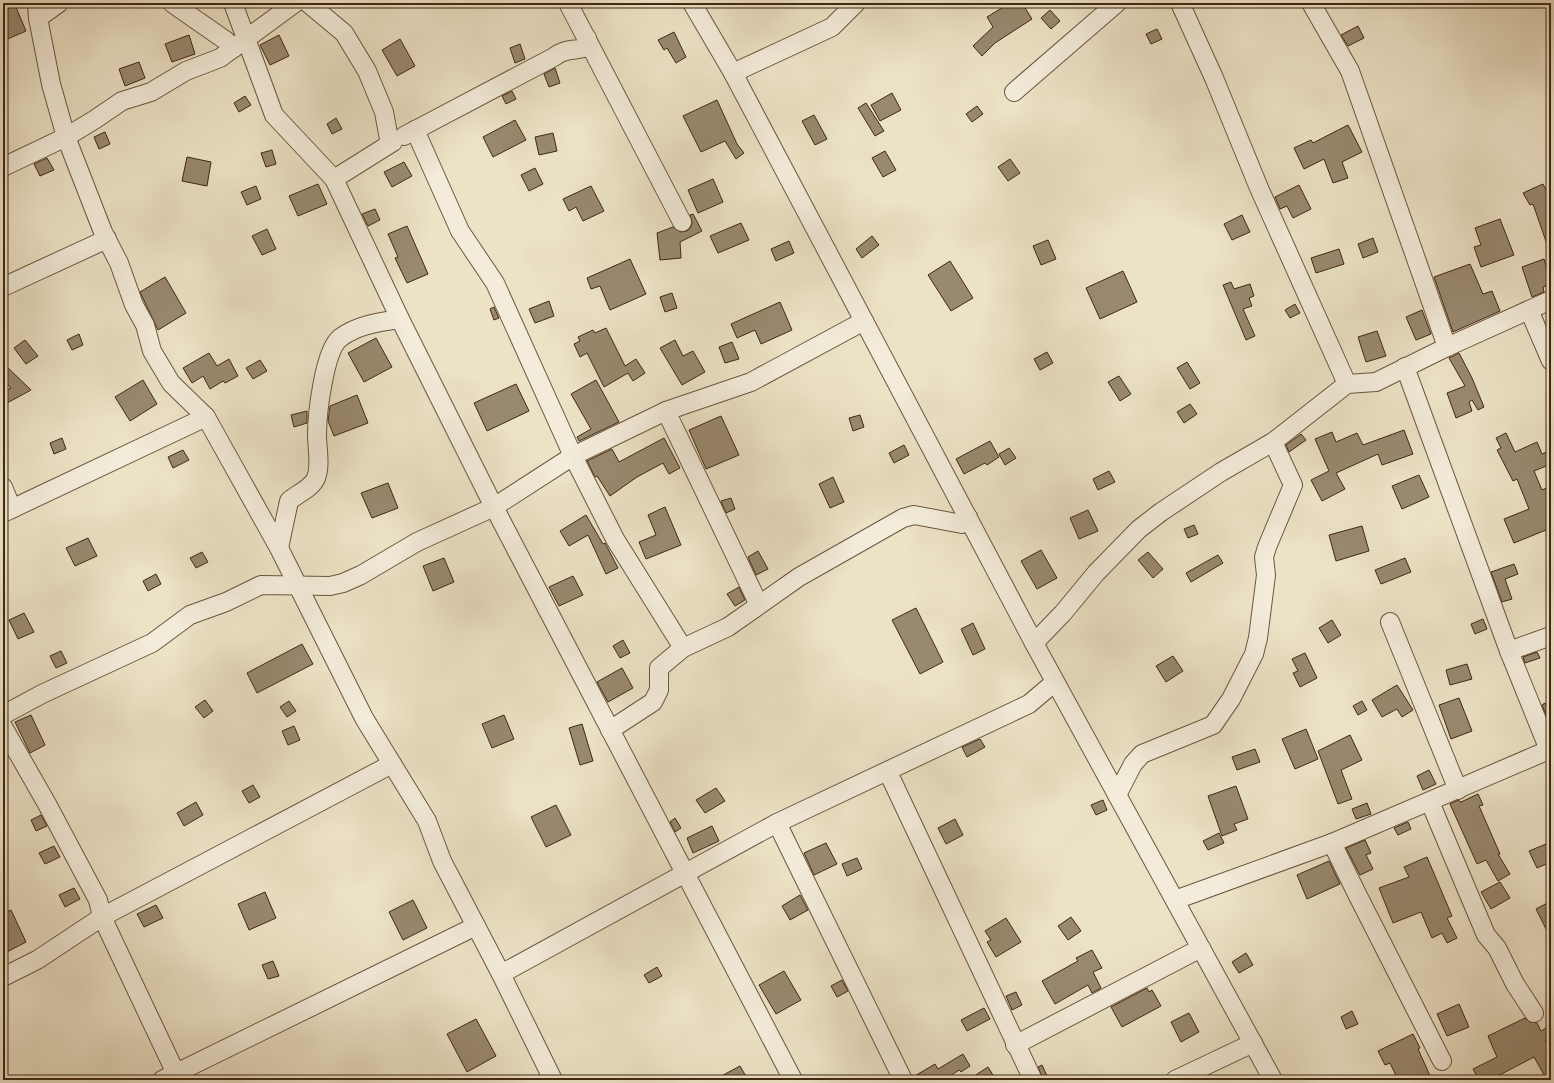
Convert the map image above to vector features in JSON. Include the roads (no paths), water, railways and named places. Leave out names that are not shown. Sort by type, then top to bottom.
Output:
[{"type":"street","points":[[59,3],[38,10],[51,84],[66,137],[82,180],[119,263],[134,305],[145,325],[152,351],[171,383],[206,417],[279,548],[296,585],[364,718],[428,821],[442,861],[501,974],[550,1079]]},
{"type":"street","points":[[172,3],[225,40],[240,44]]},
{"type":"street","points":[[233,3],[240,44],[274,115],[334,179],[400,319],[494,506],[684,874],[793,1080]]},
{"type":"street","points":[[3,167],[66,137],[122,101],[160,88],[186,71],[220,58],[295,3]]},
{"type":"street","points":[[308,3],[344,33],[370,78],[384,112],[388,138],[393,142]]},
{"type":"street","points":[[568,3],[682,222]]},
{"type":"street","points":[[692,3],[733,73],[1055,682],[1273,1080]]},
{"type":"street","points":[[733,73],[832,27],[856,3]]},
{"type":"street","points":[[1014,92],[1117,3]]},
{"type":"street","points":[[1180,3],[1214,78],[1259,188],[1347,384]]},
{"type":"street","points":[[1311,3],[1350,71],[1447,347]]},
{"type":"street","points":[[334,179],[393,142],[554,57],[562,50],[576,50],[588,47],[587,38]]},
{"type":"street","points":[[415,130],[460,231],[495,284],[574,456],[615,539],[683,648]]},
{"type":"street","points":[[3,287],[107,239]]},
{"type":"street","points":[[1034,643],[1063,613],[1096,572],[1139,529],[1161,512],[1221,472],[1273,442],[1347,384],[1376,382],[1447,347],[1551,300]]},
{"type":"street","points":[[1529,310],[1551,361]]},
{"type":"street","points":[[279,548],[288,501],[312,483],[318,474],[318,406],[329,358],[334,345],[338,339],[368,324],[400,319]]},
{"type":"street","points":[[3,715],[42,694],[152,643],[190,615],[226,602],[261,585],[330,586],[343,583],[361,575],[417,542],[494,506],[574,456],[666,411],[751,382],[864,321]]},
{"type":"street","points":[[1175,900],[1332,842],[1430,802],[1550,749],[1509,651],[1405,367]]},
{"type":"street","points":[[666,411],[759,605]]},
{"type":"street","points":[[3,487],[8,511],[206,417]]},
{"type":"street","points":[[1117,795],[1133,764],[1142,754],[1213,725],[1243,678],[1254,654],[1258,638],[1266,575],[1264,557],[1293,485],[1273,442]]},
{"type":"street","points":[[610,730],[653,702],[659,690],[659,668],[683,648],[728,626],[799,577],[903,518],[914,515],[962,524],[968,517]]},
{"type":"street","points":[[1390,622],[1458,790]]},
{"type":"street","points":[[1509,651],[1551,636]]},
{"type":"street","points":[[501,974],[778,824],[888,772],[917,756],[1029,704],[1055,682]]},
{"type":"street","points":[[3,727],[47,804],[98,900],[102,917],[172,1077],[476,926]]},
{"type":"street","points":[[3,977],[37,960],[102,917],[392,764]]},
{"type":"street","points":[[888,772],[1015,1045],[1033,1080]]},
{"type":"street","points":[[1430,802],[1486,935],[1496,948],[1515,984],[1534,1013]]},
{"type":"street","points":[[778,824],[903,1080]]},
{"type":"street","points":[[1332,842],[1442,1061]]},
{"type":"street","points":[[1015,1045],[1201,948]]},
{"type":"street","points":[[3,962],[37,960]]},
{"type":"street","points":[[1176,1080],[1253,1042]]}]
